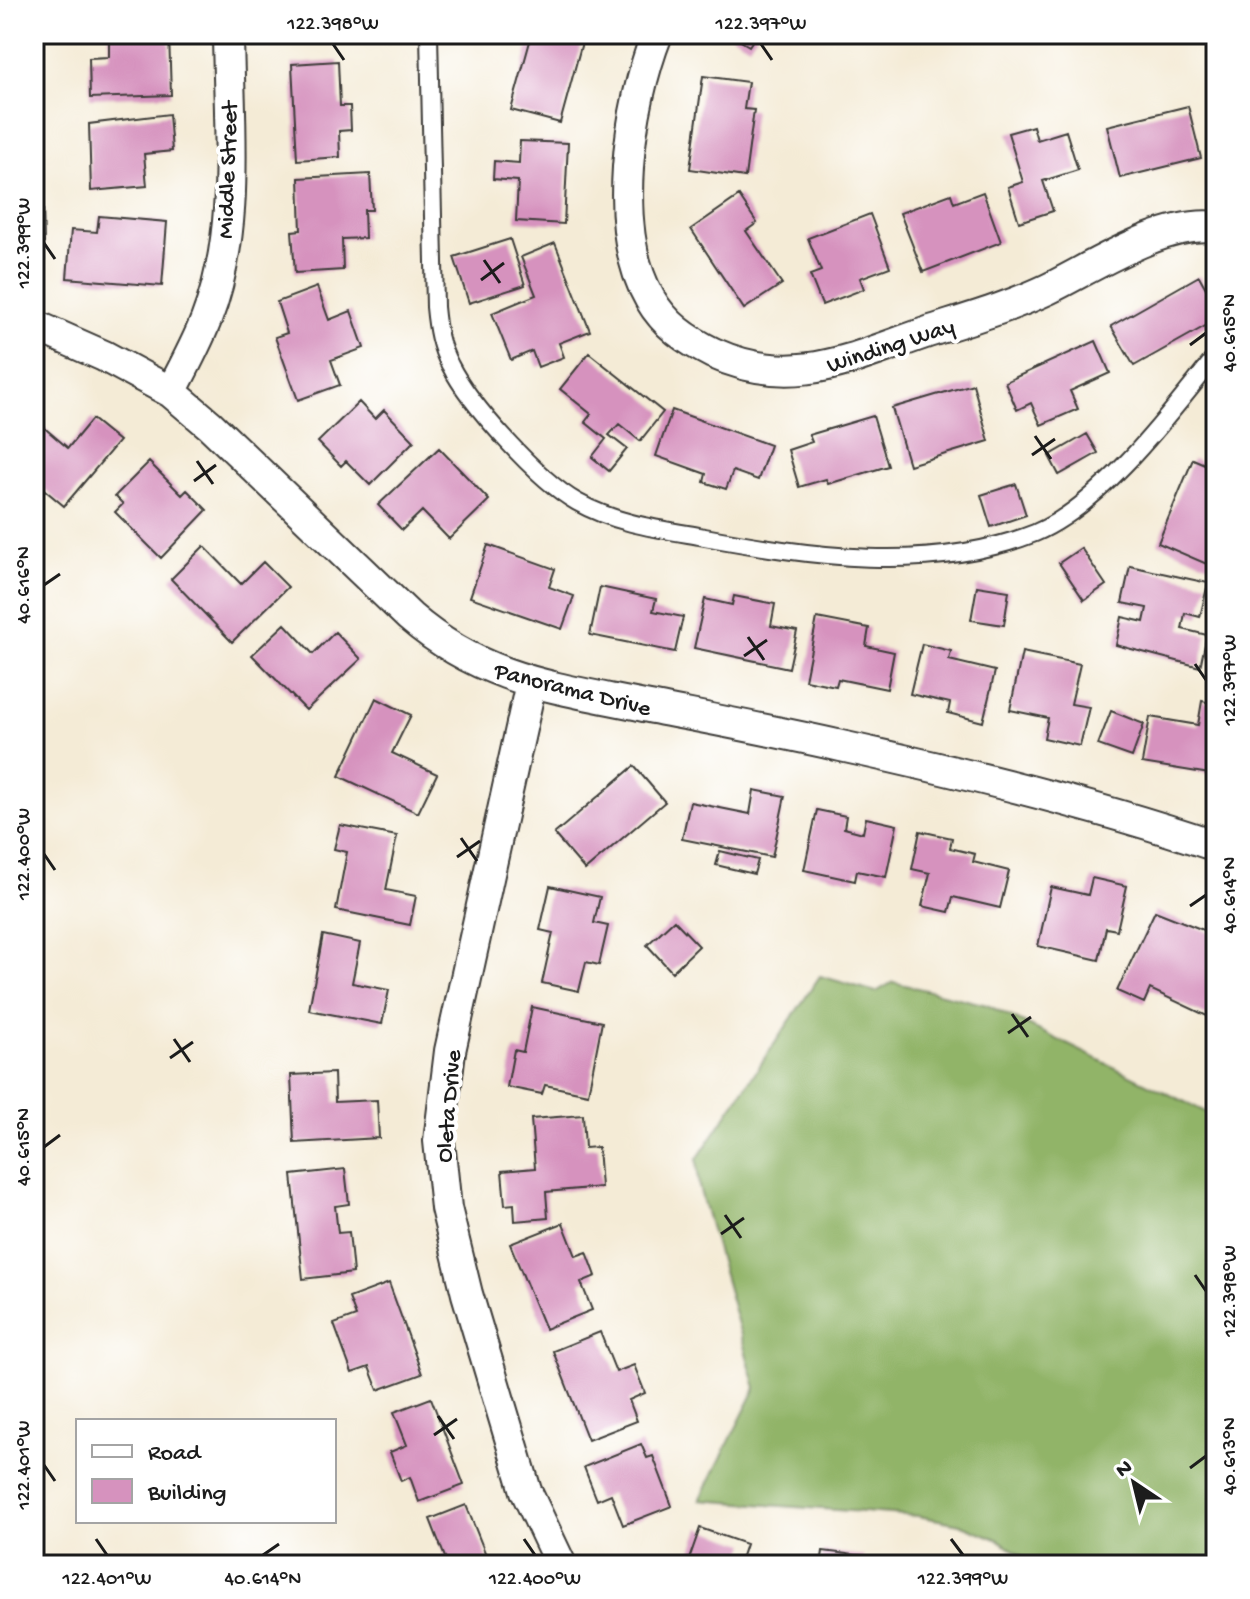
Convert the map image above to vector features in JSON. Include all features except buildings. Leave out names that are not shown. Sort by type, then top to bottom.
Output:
[{"type":"street","name":"Middle Street","points":[[171,392],[206,320],[224,243],[230,173],[228,34]]},
{"type":"street","name":"Winding Way","points":[[657,34],[643,72],[633,125],[629,203],[635,269],[652,304],[669,325],[687,339],[726,358],[773,372],[831,366],[1016,302],[1157,237],[1216,227]]},
{"type":"street","name":"Panorama Drive","points":[[35,326],[171,392],[444,646],[478,664],[531,683],[843,746],[1149,823],[1216,846]]},
{"type":"street","name":"Oleta Drive","points":[[531,683],[450,1051],[439,1141],[446,1208],[467,1294],[526,1491],[561,1565]]},
{"type":"lane","points":[[429,34],[435,307],[440,342],[461,384],[534,467],[577,502],[606,515],[636,525],[804,553],[888,558],[975,551],[1049,526],[1114,475],[1153,435],[1216,356]]},
{"type":"lane","points":[[34,201],[35,326]]},
{"type":"green space","points":[[820,976],[876,992],[893,982],[987,1005],[1216,1117],[1216,1565],[1035,1565],[999,1540],[960,1524],[918,1516],[700,1500],[756,1388],[699,1187],[697,1159]]}]
